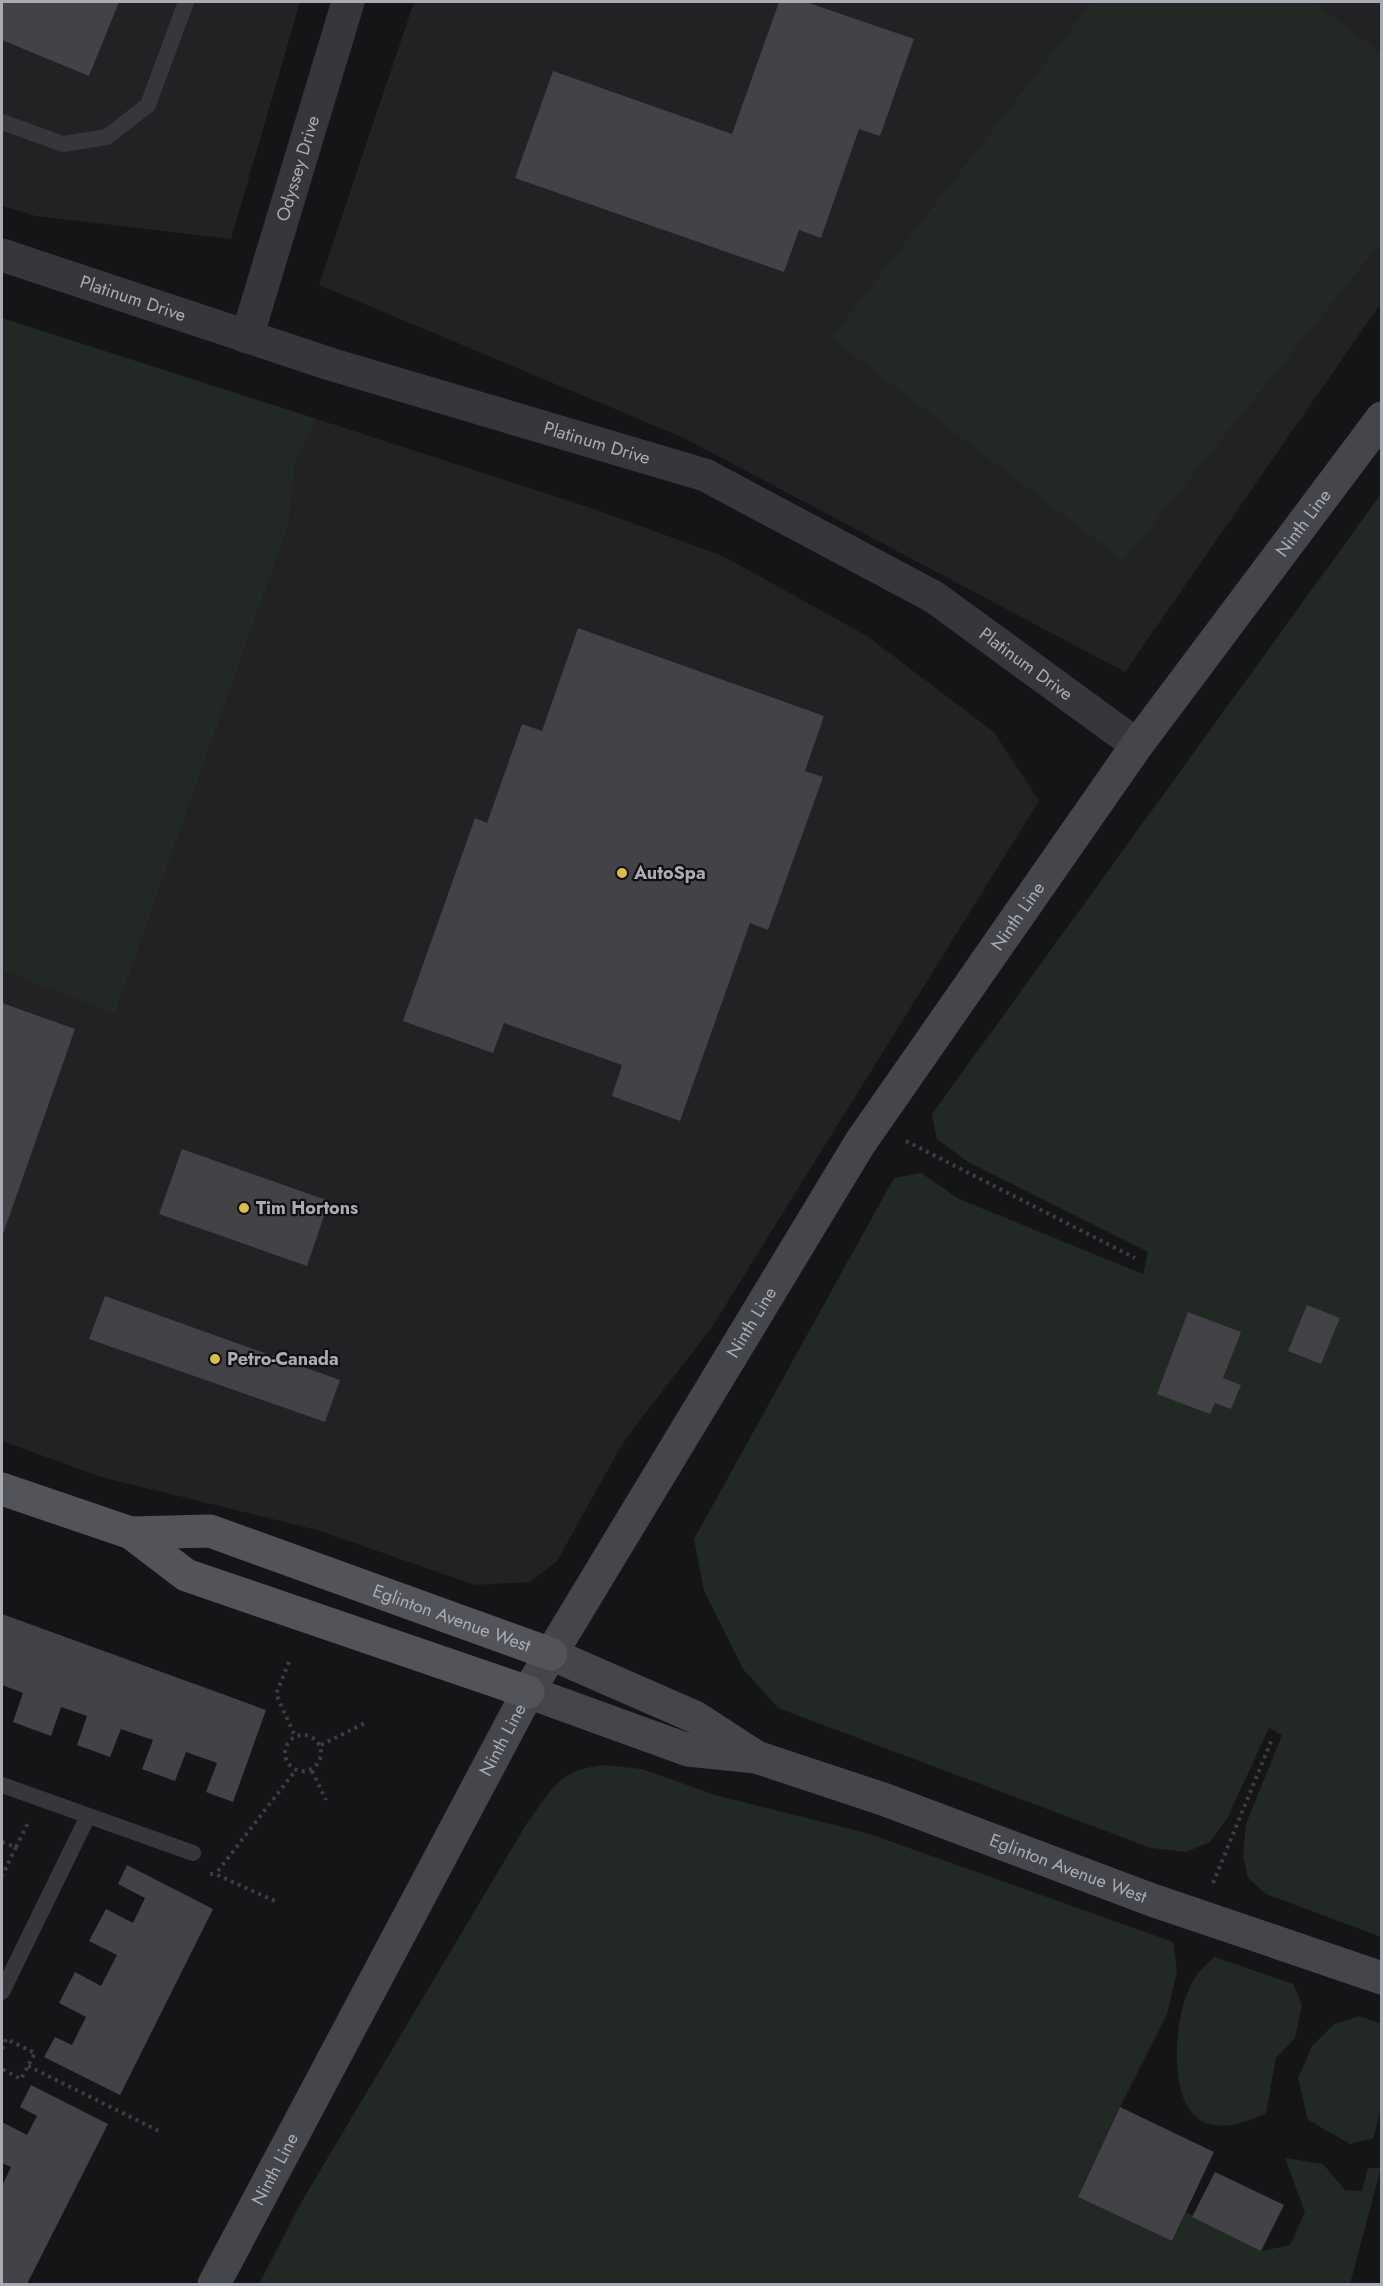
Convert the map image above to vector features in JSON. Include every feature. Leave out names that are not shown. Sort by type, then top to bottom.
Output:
[{"type":"main road","name":"Ninth Line","points":[[214,2284],[528,1692],[784,1266],[873,1125],[1137,745],[1382,418]]},
{"type":"main road","name":"Eglinton Avenue West","points":[[2,1489],[131,1533],[186,1575],[528,1692],[688,1750],[756,1756],[883,1799],[1199,1916],[1382,1978]]},
{"type":"main road","name":"Eglinton Avenue West","points":[[131,1533],[210,1531],[551,1654],[695,1717],[756,1756]]},
{"type":"street","name":"Odyssey Drive","points":[[247,337],[348,2]]},
{"type":"street","name":"Platinum Drive","points":[[2,255],[247,337],[705,475],[934,597],[1137,745]]},
{"type":"lane","points":[[2,122],[63,144],[107,137],[148,105],[186,2]]},
{"type":"lane","points":[[2,1785],[193,1853]]},
{"type":"lane","points":[[2,1992],[88,1816]]},
{"type":"path","points":[[873,1125],[1135,1258]]},
{"type":"path","points":[[289,1662],[276,1694],[295,1736]]},
{"type":"path","points":[[321,1745],[367,1722]]},
{"type":"path","points":[[310,1735],[321,1745],[322,1760],[312,1771],[295,1771],[285,1761],[286,1747],[295,1736],[310,1735]]},
{"type":"path","points":[[1199,1916],[1272,1739]]},
{"type":"path","points":[[215,1874],[295,1771]]},
{"type":"path","points":[[312,1771],[326,1800]]},
{"type":"path","points":[[2,1842],[16,1847],[2,1876]]},
{"type":"path","points":[[2,2049],[6,2039],[34,2053],[21,2079],[2,2069]]},
{"type":"path","points":[[28,2066],[161,2132]]},
{"type":"shaded area","points":[[2,2],[300,2],[231,239],[36,216],[2,206]]},
{"type":"shaded area","points":[[414,2],[1381,2],[1381,303],[1125,672],[684,438],[319,285]]},
{"type":"shaded area","points":[[1092,2],[1314,2],[1381,53],[1381,243],[1123,561],[831,338]]},
{"type":"shaded area","points":[[2,318],[317,419],[295,463],[289,524],[115,1014],[2,971]]},
{"type":"shaded area","points":[[317,419],[585,506],[723,556],[867,636],[994,732],[1039,801],[712,1327],[624,1441],[557,1561],[530,1582],[475,1585],[317,1530],[101,1477],[2,1441],[2,971],[115,1013],[289,524],[295,463]]},
{"type":"shaded area","points":[[1381,494],[1381,1937],[1266,1894],[1248,1878],[1243,1855],[1246,1824],[1282,1735],[1269,1728],[1227,1819],[1210,1842],[1186,1852],[1151,1848],[778,1708],[743,1669],[704,1591],[694,1539],[894,1178],[921,1173],[959,1199],[1143,1274],[1148,1252],[968,1162],[937,1139],[932,1114]]},
{"type":"shaded area","points":[[606,1765],[642,1769],[715,1795],[867,1833],[1173,1942],[1177,1971],[1167,2014],[1078,2197],[1172,2241],[1186,2212],[1261,2251],[1290,2245],[1305,2212],[1285,2158],[1323,2164],[1345,2190],[1362,2191],[1368,2168],[1381,2168],[1350,2284],[259,2284],[302,2201],[527,1823],[558,1782],[577,1771]]},
{"type":"shaded area","points":[[1215,1957],[1293,1984],[1302,2005],[1295,2038],[1276,2058],[1266,2113],[1244,2122],[1225,2126],[1210,2124],[1198,2118],[1188,2107],[1178,2074],[1178,2031],[1188,1990],[1198,1973]]},
{"type":"shaded area","points":[[1360,2016],[1381,2024],[1381,2105],[1374,2138],[1350,2144],[1308,2120],[1298,2078],[1312,2046],[1334,2024]]},
{"type":"building","points":[[2,2],[119,2],[89,76],[2,40]]},
{"type":"building","points":[[779,2],[806,2],[914,39],[880,136],[859,129],[821,238],[799,230],[784,272],[515,178],[553,71],[732,134]]},
{"type":"building","name":"AutoSpa","points":[[578,628],[824,716],[805,771],[823,777],[768,930],[750,923],[680,1121],[612,1096],[622,1065],[504,1023],[493,1053],[403,1021],[475,818],[487,823],[522,724],[542,731]]},
{"type":"building","points":[[2,1003],[75,1029],[2,1237]]},
{"type":"building","name":"Tim Hortons","points":[[182,1149],[329,1201],[307,1266],[159,1214]]},
{"type":"building","name":"Petro-Canada","points":[[105,1296],[340,1380],[325,1422],[89,1339]]},
{"type":"building","points":[[1307,1305],[1340,1318],[1321,1364],[1288,1351]]},
{"type":"building","points":[[1188,1312],[1241,1332],[1223,1378],[1241,1385],[1231,1409],[1215,1403],[1210,1414],[1157,1394]]},
{"type":"building","points":[[2,1614],[266,1710],[233,1802],[206,1792],[217,1763],[186,1752],[175,1781],[142,1769],[153,1740],[121,1729],[110,1757],[77,1745],[87,1716],[61,1707],[51,1736],[13,1722],[23,1693],[2,1685]]},
{"type":"building","points":[[127,1865],[213,1909],[120,2095],[44,2057],[55,2037],[72,2045],[86,2017],[59,2003],[75,1972],[101,1986],[117,1955],[89,1941],[106,1909],[133,1923],[145,1898],[118,1884]]},
{"type":"building","points":[[31,2085],[108,2124],[27,2284],[2,2284],[2,2186],[11,2167],[2,2163],[2,2122],[27,2135],[37,2116],[20,2107]]},
{"type":"building","points":[[1120,2107],[1214,2152],[1172,2241],[1078,2197]]},
{"type":"building","points":[[1215,2172],[1284,2205],[1261,2251],[1192,2217]]},
{"type":"place","name":"AutoSpa","points":[[622,873]]},
{"type":"place","name":"Tim Hortons","points":[[244,1208]]},
{"type":"place","name":"Petro-Canada","points":[[215,1359]]}]
